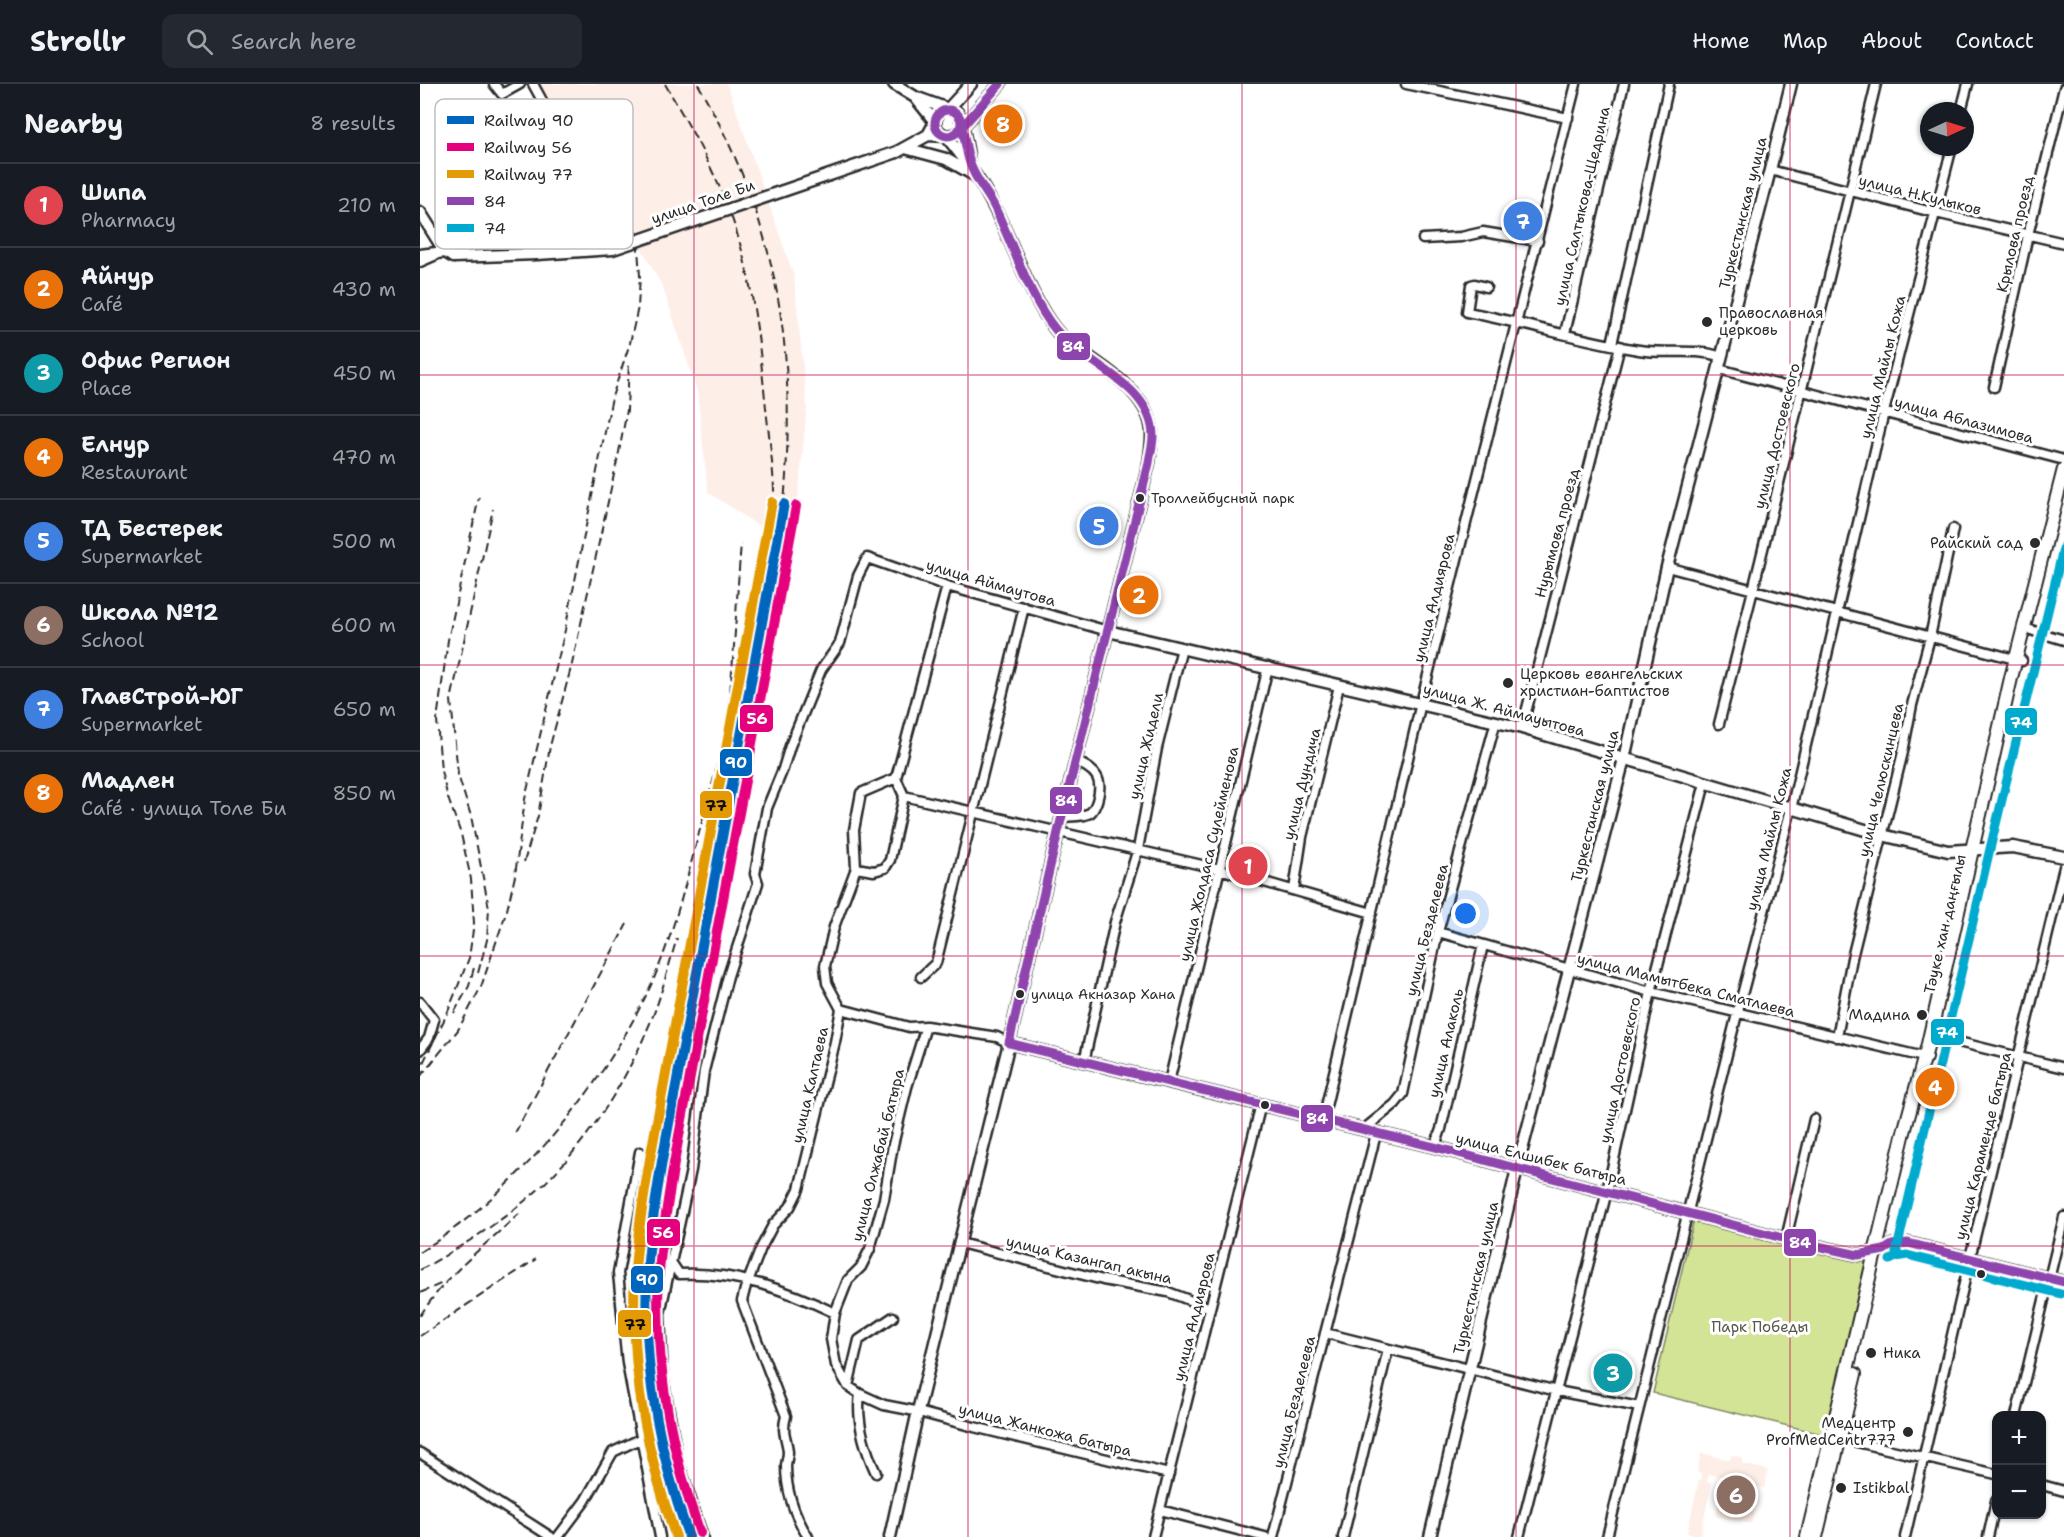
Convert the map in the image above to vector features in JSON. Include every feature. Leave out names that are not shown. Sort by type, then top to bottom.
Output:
[{"type":"main road","name":"Тәуке хан даңғылы","points":[[2027,629],[2064,470]]},
{"type":"main road","name":"Тәуке хан даңғылы","points":[[1816,1537],[1836,1438],[2019,658],[2064,494]]},
{"type":"main road","name":"Тәуке хан даңғылы","points":[[1807,1537],[1836,1438]]},
{"type":"street","points":[[494,84],[502,94],[520,84]]},
{"type":"street","points":[[533,84],[541,99]]},
{"type":"street","points":[[894,84],[915,97],[956,111],[960,116],[970,165]]},
{"type":"street","points":[[971,84],[948,109],[940,111],[928,135],[956,134],[1000,84]]},
{"type":"street","points":[[1406,84],[1568,118]]},
{"type":"street","name":"улица Алдиярова","points":[[1323,1119],[1421,703],[1576,84]]},
{"type":"street","name":"улица Салтыкова-Щедрина","points":[[1565,333],[1624,84]]},
{"type":"street","name":"Нурымова проезд","points":[[1522,728],[1616,345],[1669,84]]},
{"type":"street","name":"Туркестанская улица","points":[[1430,1537],[1517,1169],[1624,759],[1667,567],[1791,84]]},
{"type":"street","name":"улица Достоевского","points":[[1719,724],[1876,84]]},
{"type":"street","points":[[1963,102],[1968,84]]},
{"type":"street","name":"Крылова проезд","points":[[1994,387],[2064,88]]},
{"type":"street","points":[[890,1537],[917,1411],[1149,464],[1152,436],[1150,420],[1144,406],[1134,393],[1055,330],[1041,308],[994,206],[970,165],[946,136],[938,131],[935,122],[915,97]]},
{"type":"street","name":"улица Толе Би","points":[[633,242],[901,150],[928,135]]},
{"type":"street","points":[[901,150],[946,159],[976,177]]},
{"type":"street","name":"улица Майлы Кожа","points":[[1607,1537],[1737,1014],[1791,809],[1884,412],[1950,156]]},
{"type":"street","name":"улица Н.Кулыков","points":[[1770,170],[2064,243]]},
{"type":"street","points":[[420,212],[435,236]]},
{"type":"street","points":[[1423,239],[1461,237],[1484,232],[1538,242]]},
{"type":"street","points":[[420,262],[449,254],[445,249]]},
{"type":"street","name":"улица Толе Би","points":[[420,255],[537,254],[613,249]]},
{"type":"street","name":"улица Аблазимова","points":[[1486,287],[1471,285],[1467,312],[1644,351],[1700,351],[1720,363],[1802,391],[2064,460]]},
{"type":"street","name":"улица Челюскинцева","points":[[1837,1036],[1852,958],[1930,637],[1953,530]]},
{"type":"street","name":"улица Аймаутова","points":[[671,1262],[691,1170],[704,1071],[728,976],[758,883],[755,874],[767,808],[821,670],[840,643],[858,576],[867,558],[947,586],[1108,631]]},
{"type":"street","points":[[1667,567],[1930,637],[2019,658]]},
{"type":"street","points":[[896,778],[861,793],[854,830],[856,868],[874,871],[885,868],[890,860],[904,796],[896,778],[947,586]]},
{"type":"street","points":[[921,977],[936,963],[1024,607]]},
{"type":"street","points":[[2027,629],[2064,640]]},
{"type":"street","name":"улица Ж. Аймауытова","points":[[1108,631],[1496,721],[1882,836],[1948,850],[2013,847],[2064,857]]},
{"type":"street","name":"улица Жидели","points":[[1084,1062],[1115,922],[1138,849],[1157,748],[1182,648]]},
{"type":"street","name":"улица Жолдаса Сулейменова","points":[[1169,1082],[1268,668]]},
{"type":"street","name":"улица Дундича","points":[[1294,890],[1302,837],[1339,686]]},
{"type":"street","name":"улица Безделеева","points":[[1363,1130],[1395,1104],[1403,1094],[1438,932],[1496,721]]},
{"type":"street","points":[[1062,817],[1090,813],[1100,790],[1099,780],[1093,771],[1075,761]]},
{"type":"street","name":"улица Достоевского","points":[[1519,1537],[1607,1191],[1651,992],[1705,783]]},
{"type":"street","points":[[904,796],[1219,868],[1372,913]]},
{"type":"street","name":"улица Караменде батыра","points":[[1905,1537],[2064,867]]},
{"type":"street","name":"улица Калтаева","points":[[808,1537],[796,1517],[791,1498],[786,1466],[788,1453],[783,1433],[786,1416],[742,1301],[760,1248],[773,1225],[790,1207],[799,1189],[836,1042],[841,1009],[827,983],[825,966],[834,927],[856,868]]},
{"type":"street","name":"улица Мамытбека Сматлаева","points":[[1438,932],[1737,1014],[1927,1057]]},
{"type":"street","name":"улица Алаколь","points":[[1435,1147],[1483,945]]},
{"type":"street","points":[[420,1002],[434,1020],[429,1038],[420,1050]]},
{"type":"street","points":[[841,1009],[909,1027],[926,1026],[997,1037],[1009,1043]]},
{"type":"street","name":"улица Олжабай батыра","points":[[848,1386],[836,1365],[831,1339],[835,1313],[848,1280],[861,1267],[870,1249],[884,1199],[893,1145],[907,1087],[926,1026]]},
{"type":"street","points":[[1932,1036],[2064,1068]]},
{"type":"street","name":"улица Елшибек батыра","points":[[1009,1043],[1435,1147],[1786,1239],[1858,1255],[1880,1251],[1892,1245],[1908,1244],[2064,1282]]},
{"type":"street","name":"улица Алдиярова","points":[[1153,1537],[1261,1104]]},
{"type":"street","points":[[1786,1239],[1814,1119]]},
{"type":"street","name":"улица Безделеева","points":[[1273,1537],[1376,1134]]},
{"type":"street","points":[[640,1152],[618,1273],[627,1363],[660,1537]]},
{"type":"street","points":[[2017,1411],[2064,1217]]},
{"type":"street","name":"улица Казангап акына","points":[[960,1243],[1103,1280],[1168,1292],[1210,1308]]},
{"type":"street","points":[[671,1262],[679,1274],[749,1281],[790,1292],[835,1313]]},
{"type":"street","points":[[671,1262],[660,1314],[663,1377],[678,1459],[703,1537]]},
{"type":"street","points":[[893,1317],[859,1340],[848,1386],[884,1405],[917,1411]]},
{"type":"street","points":[[1325,1333],[1557,1391],[1640,1407]]},
{"type":"street","points":[[1343,1537],[1388,1349]]},
{"type":"street","points":[[860,1394],[858,1406],[866,1450],[876,1473]]},
{"type":"street","name":"улица Жанкожа батыра","points":[[917,1411],[1169,1474]]},
{"type":"street","points":[[558,1537],[585,1501],[613,1452],[640,1438]]},
{"type":"street","points":[[1836,1438],[1992,1473]]},
{"type":"street","points":[[420,1454],[551,1537]]},
{"type":"street","points":[[2046,1486],[2064,1491]]},
{"type":"street","points":[[1160,1510],[1265,1537]]},
{"type":"street","points":[[1988,1537],[1992,1519]]},
{"type":"shaded area","points":[[539,84],[727,84],[794,276],[807,406],[793,549],[708,492],[697,391],[663,288],[633,232],[633,99],[549,99]]},
{"type":"shaded area","points":[[1701,1453],[1730,1460],[1732,1455],[1743,1458],[1742,1464],[1768,1470],[1764,1488],[1748,1485],[1746,1493],[1758,1496],[1751,1524],[1716,1516],[1722,1488],[1740,1492],[1742,1481],[1709,1474],[1707,1481],[1712,1483],[1700,1536],[1687,1533],[1699,1480],[1701,1480],[1702,1474],[1697,1472]]},
{"type":"green space","name":"Парк Победы","points":[[1694,1219],[1868,1260],[1826,1435],[1653,1393]]},
{"type":"railway","points":[[665,84],[715,178],[729,210],[744,259],[761,358],[772,465],[774,522]]},
{"type":"railway","points":[[698,84],[725,136],[747,187],[764,237],[776,287],[784,338],[787,391],[784,504]]},
{"type":"railway","points":[[429,1066],[458,1030],[481,987],[507,910],[515,876],[525,799],[565,630],[612,397],[630,343],[638,307],[640,276],[637,235],[633,226]]},
{"type":"railway","points":[[524,862],[538,816],[550,746],[572,664],[619,452],[627,410],[629,361]]},
{"type":"railway","points":[[423,1063],[447,1014],[469,958],[474,923],[471,879],[461,834],[441,771],[437,720],[448,640],[479,497]]},
{"type":"railway","points":[[478,973],[487,940],[489,908],[471,816],[458,775],[451,700],[493,509]]},
{"type":"railway","points":[[420,1252],[491,1199],[554,1135],[608,1062],[651,985],[666,948],[678,908],[722,744],[732,672],[741,544]]},
{"type":"railway","points":[[723,773],[737,721]]},
{"type":"railway","points":[[515,1133],[627,924]]},
{"type":"railway","points":[[420,1270],[500,1220],[544,1184],[579,1145],[609,1102],[635,1056],[656,1008],[677,938]]},
{"type":"railway","points":[[454,1013],[469,986],[475,964]]},
{"type":"railway","points":[[420,1077],[434,1059]]},
{"type":"railway","points":[[420,1316],[453,1274],[519,1214]]},
{"type":"railway","points":[[420,1336],[536,1259]]},
{"type":"railway","points":[[420,1293],[445,1282]]},
{"type":"rail line","name":"77","points":[[676,1537],[656,1473],[642,1407],[635,1340],[636,1258],[650,1159],[772,502]]},
{"type":"rail line","name":"90","points":[[689,1537],[661,1440],[650,1375],[646,1309],[648,1261],[662,1161],[784,504]]},
{"type":"rail line","name":"56","points":[[700,1533],[680,1469],[666,1404],[659,1339],[660,1258],[674,1163],[796,506]]},
{"type":"transit line","name":"84","points":[[962,127],[1000,84]]},
{"type":"transit line","name":"84","points":[[948,110],[957,114],[961,123],[957,132],[948,136],[939,132],[935,123],[939,114],[948,110]]},
{"type":"transit line","name":"84","points":[[962,127],[972,169],[994,206],[1037,302],[1067,342],[1114,376],[1141,402],[1150,418],[1153,436],[1149,463],[1058,832],[1009,1043]]},
{"type":"transit line","name":"74","points":[[1896,1253],[1989,853],[2064,545]]},
{"type":"transit line","name":"84","points":[[1009,1043],[1435,1147],[1786,1239],[1858,1255],[1908,1243],[2064,1282]]},
{"type":"transit line","name":"74","points":[[1890,1260],[1907,1255],[2061,1294]]},
{"type":"place","name":"Мадлен","points":[[1003,124]]},
{"type":"place","name":"ГлавСтрой-ЮГ","points":[[1523,221]]},
{"type":"place","name":"Православная церковь","points":[[1707,322]]},
{"type":"place","name":"Троллейбусный парк","points":[[1140,498]]},
{"type":"place","name":"ТД Бестерек","points":[[1099,526]]},
{"type":"place","name":"Райский сад","points":[[2035,543]]},
{"type":"place","name":"Айнур","points":[[1139,595]]},
{"type":"place","name":"Церковь евангельских христиан-баптистов","points":[[1508,683]]},
{"type":"place","name":"Шипа","points":[[1248,866]]},
{"type":"place","name":"улица Акназар Хана","points":[[1020,994]]},
{"type":"place","name":"Мадина","points":[[1922,1015]]},
{"type":"place","name":"Елнур","points":[[1935,1087]]},
{"type":"place","name":"Ника","points":[[1871,1353]]},
{"type":"place","name":"Офис Регион","points":[[1613,1373]]},
{"type":"place","name":"Медцентр ProfMedCentr777","points":[[1908,1432]]},
{"type":"place","name":"Istikbal","points":[[1841,1488]]},
{"type":"place","name":"Школа №12","points":[[1736,1495]]}]
